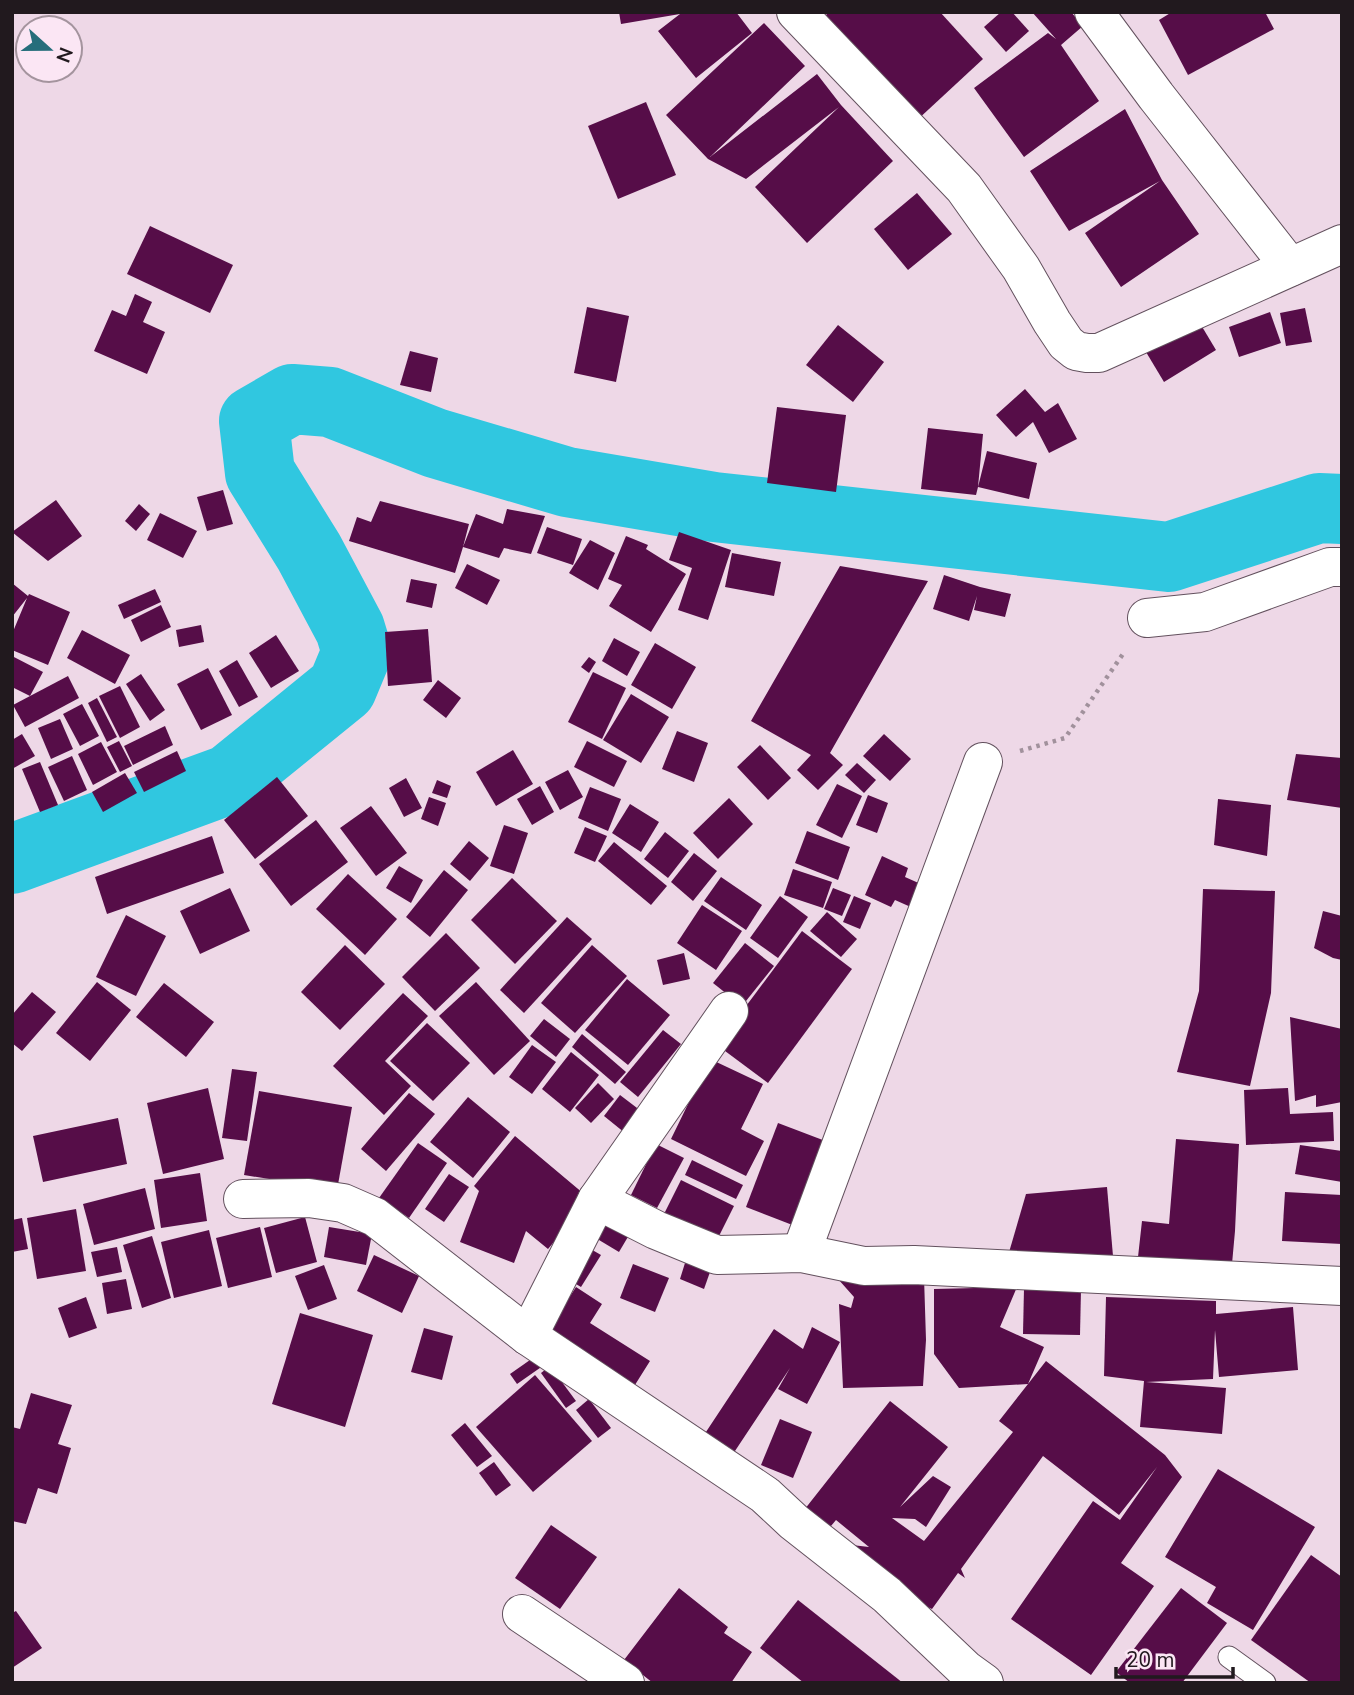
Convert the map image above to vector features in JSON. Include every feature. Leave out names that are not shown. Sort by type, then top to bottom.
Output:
[{"type":"street","points":[[796,12],[964,188],[1021,268],[1066,343],[1076,351],[1099,352],[1342,244]]},
{"type":"street","points":[[1094,12],[1290,267]]},
{"type":"street","points":[[1147,618],[1205,612],[1330,567],[1342,567]]},
{"type":"street","points":[[801,1253],[983,762]]},
{"type":"street","points":[[528,1336],[597,1200],[729,1011]]},
{"type":"street","points":[[243,1199],[309,1198],[343,1203],[375,1217],[528,1336],[765,1495],[802,1529],[887,1595],[968,1678]]},
{"type":"street","points":[[597,1200],[656,1230],[718,1255],[801,1253],[864,1266],[914,1265],[1342,1286]]},
{"type":"street","points":[[522,1614],[625,1683]]},
{"type":"lane","points":[[1229,1657],[1265,1683]]},
{"type":"path","points":[[983,762],[1065,738],[1147,618]]},
{"type":"building","points":[[619,12],[736,12],[752,33],[696,78],[658,31],[680,14],[621,24]]},
{"type":"building","points":[[829,12],[940,12],[983,59],[915,122],[821,20]]},
{"type":"building","points":[[1001,12],[1012,12],[1029,31],[1006,52],[984,27]]},
{"type":"building","points":[[1032,12],[1071,12],[1083,26],[1061,45],[1099,101],[1024,157],[974,88],[1048,33],[1056,39]]},
{"type":"building","points":[[1172,12],[1265,12],[1274,29],[1188,75],[1159,20]]},
{"type":"building","points":[[764,23],[805,66],[710,157],[817,74],[841,105],[893,161],[807,243],[755,187],[839,107],[746,179],[708,159],[666,115]]},
{"type":"building","points":[[646,102],[676,175],[618,199],[588,126]]},
{"type":"building","points":[[1125,109],[1162,180],[1199,234],[1121,287],[1085,233],[1160,181],[1069,231],[1030,171]]},
{"type":"building","points":[[917,193],[952,234],[908,270],[874,229]]},
{"type":"building","points":[[150,226],[233,265],[210,313],[127,274]]},
{"type":"building","points":[[135,294],[152,302],[143,322],[165,332],[147,374],[94,351],[112,310],[126,316]]},
{"type":"building","points":[[587,307],[629,316],[616,382],[574,373]]},
{"type":"building","points":[[1305,308],[1312,342],[1286,346],[1280,313]]},
{"type":"building","points":[[1270,312],[1281,343],[1239,357],[1229,327]]},
{"type":"building","points":[[1195,315],[1216,350],[1164,382],[1143,347]]},
{"type":"building","points":[[838,325],[884,362],[853,402],[806,365]]},
{"type":"building","points":[[410,351],[438,358],[431,392],[400,385]]},
{"type":"building","points":[[1025,389],[1045,412],[1058,403],[1077,439],[1049,453],[1033,422],[1016,437],[996,415]]},
{"type":"building","points":[[777,407],[846,415],[836,492],[767,483]]},
{"type":"building","points":[[928,428],[983,434],[976,495],[921,489]]},
{"type":"building","points":[[987,451],[1037,463],[1029,499],[978,487]]},
{"type":"building","points":[[223,490],[233,524],[207,531],[197,497]]},
{"type":"building","points":[[56,500],[82,536],[48,561],[12,532]]},
{"type":"building","points":[[380,501],[469,524],[455,573],[349,541],[357,517],[371,522]]},
{"type":"building","points":[[139,504],[150,514],[136,531],[125,521]]},
{"type":"building","points":[[507,509],[545,516],[531,554],[504,548],[499,558],[463,547],[476,514],[503,524]]},
{"type":"building","points":[[160,513],[197,531],[183,558],[147,540]]},
{"type":"building","points":[[547,527],[582,539],[573,565],[537,553]]},
{"type":"building","points":[[679,532],[731,550],[708,620],[678,610],[692,568],[669,560]]},
{"type":"building","points":[[626,536],[648,545],[646,549],[686,574],[651,632],[609,606],[622,585],[608,579]]},
{"type":"building","points":[[590,540],[615,553],[598,590],[569,573]]},
{"type":"building","points":[[732,553],[781,562],[774,596],[725,587]]},
{"type":"building","points":[[467,564],[500,580],[487,605],[455,588]]},
{"type":"building","points":[[840,566],[928,581],[830,753],[843,765],[818,790],[797,770],[811,755],[751,721]]},
{"type":"building","points":[[944,575],[1011,594],[1005,617],[974,610],[977,596],[969,621],[933,609]]},
{"type":"building","points":[[411,579],[437,584],[432,608],[406,602]]},
{"type":"building","points":[[12,583],[28,596],[29,594],[70,612],[48,665],[12,650],[12,634],[27,598],[12,617]]},
{"type":"building","points":[[155,589],[161,602],[124,619],[118,605]]},
{"type":"building","points":[[161,605],[171,627],[141,642],[131,620]]},
{"type":"building","points":[[201,625],[204,642],[179,647],[176,630]]},
{"type":"building","points":[[428,629],[432,682],[388,686],[385,632]]},
{"type":"building","points":[[82,630],[130,655],[115,684],[67,658]]},
{"type":"building","points":[[276,635],[299,671],[271,688],[249,653]]},
{"type":"building","points":[[614,638],[640,652],[627,676],[602,661]]},
{"type":"building","points":[[655,643],[696,667],[672,709],[631,685]]},
{"type":"building","points":[[12,656],[43,672],[30,696],[12,687]]},
{"type":"building","points":[[589,657],[596,662],[589,673],[581,667]]},
{"type":"building","points":[[237,660],[258,697],[239,707],[219,671]]},
{"type":"building","points":[[208,668],[232,715],[201,730],[177,684]]},
{"type":"building","points":[[593,672],[626,688],[602,739],[568,722]]},
{"type":"building","points":[[141,674],[165,710],[150,721],[126,684]]},
{"type":"building","points":[[68,676],[79,698],[25,727],[13,705]]},
{"type":"building","points":[[438,680],[461,698],[446,718],[423,700]]},
{"type":"building","points":[[120,686],[140,727],[120,738],[99,696]]},
{"type":"building","points":[[631,694],[669,717],[641,763],[603,740]]},
{"type":"building","points":[[97,698],[117,737],[107,742],[88,703]]},
{"type":"building","points":[[82,704],[99,736],[80,746],[63,714]]},
{"type":"building","points":[[60,719],[73,749],[51,759],[38,728]]},
{"type":"building","points":[[165,726],[173,745],[133,765],[124,746]]},
{"type":"building","points":[[677,731],[708,743],[694,782],[662,769]]},
{"type":"building","points":[[22,734],[35,756],[12,769],[12,740]]},
{"type":"building","points":[[884,734],[911,759],[890,781],[863,756]]},
{"type":"building","points":[[119,741],[132,766],[120,772],[107,747]]},
{"type":"building","points":[[587,741],[627,761],[614,787],[574,767]]},
{"type":"building","points":[[101,742],[117,772],[93,785],[78,754]]},
{"type":"building","points":[[760,745],[791,778],[768,800],[737,767]]},
{"type":"building","points":[[513,750],[533,784],[496,806],[476,772]]},
{"type":"building","points":[[177,751],[186,771],[144,792],[134,772]]},
{"type":"building","points":[[1296,754],[1342,758],[1342,808],[1287,800]]},
{"type":"building","points":[[72,756],[87,790],[64,801],[48,767]]},
{"type":"building","points":[[40,762],[58,805],[40,812],[22,769]]},
{"type":"building","points":[[857,763],[876,780],[864,793],[845,775]]},
{"type":"building","points":[[568,770],[583,797],[560,810],[545,782]]},
{"type":"building","points":[[125,773],[137,793],[103,812],[92,792]]},
{"type":"building","points":[[277,777],[308,816],[255,859],[224,820]]},
{"type":"building","points":[[406,778],[422,808],[404,817],[389,788]]},
{"type":"building","points":[[437,780],[451,786],[447,798],[432,793]]},
{"type":"building","points":[[837,784],[862,796],[842,838],[816,825]]},
{"type":"building","points":[[540,786],[554,812],[532,825],[517,799]]},
{"type":"building","points":[[590,787],[621,799],[608,831],[578,818]]},
{"type":"building","points":[[868,795],[888,803],[877,833],[856,825]]},
{"type":"building","points":[[429,797],[446,803],[438,826],[421,819]]},
{"type":"building","points":[[729,798],[753,824],[718,859],[693,833]]},
{"type":"building","points":[[1218,799],[1271,805],[1267,856],[1214,845]]},
{"type":"building","points":[[630,804],[659,822],[641,852],[612,833]]},
{"type":"building","points":[[371,806],[407,853],[376,876],[340,828]]},
{"type":"building","points":[[316,820],[348,862],[291,906],[259,864]]},
{"type":"building","points":[[504,825],[528,833],[514,874],[490,866]]},
{"type":"building","points":[[585,827],[607,836],[595,862],[574,853]]},
{"type":"building","points":[[807,831],[850,847],[838,880],[795,863]]},
{"type":"building","points":[[665,832],[689,851],[668,878],[644,859]]},
{"type":"building","points":[[212,836],[224,873],[107,914],[95,877]]},
{"type":"building","points":[[469,841],[489,858],[470,881],[450,864]]},
{"type":"building","points":[[614,842],[667,886],[651,905],[598,861]]},
{"type":"building","points":[[694,853],[717,871],[693,901],[671,882]]},
{"type":"building","points":[[882,856],[908,868],[905,877],[923,885],[913,908],[895,900],[891,907],[865,895]]},
{"type":"building","points":[[399,866],[423,880],[411,903],[386,888]]},
{"type":"building","points":[[793,869],[832,882],[823,908],[784,895]]},
{"type":"building","points":[[444,870],[468,890],[430,937],[406,917]]},
{"type":"building","points":[[348,874],[397,919],[365,955],[316,909]]},
{"type":"building","points":[[721,877],[762,905],[746,930],[704,901]]},
{"type":"building","points":[[512,878],[557,921],[515,964],[471,920]]},
{"type":"building","points":[[230,888],[250,931],[200,954],[180,911]]},
{"type":"building","points":[[833,888],[851,895],[842,916],[824,909]]},
{"type":"building","points":[[1203,889],[1275,891],[1271,993],[1250,1086],[1177,1072],[1199,991]]},
{"type":"building","points":[[780,896],[808,917],[778,958],[750,938]]},
{"type":"building","points":[[854,896],[871,903],[860,929],[843,922]]},
{"type":"building","points":[[702,905],[742,931],[716,970],[677,943]]},
{"type":"building","points":[[1323,911],[1342,916],[1342,960],[1314,948]]},
{"type":"building","points":[[827,912],[857,939],[841,957],[810,931]]},
{"type":"building","points":[[126,915],[166,936],[136,996],[96,977]]},
{"type":"building","points":[[567,917],[592,939],[524,1013],[500,990]]},
{"type":"building","points":[[802,931],[852,969],[768,1083],[717,1045]]},
{"type":"building","points":[[446,933],[480,968],[435,1011],[402,977]]},
{"type":"building","points":[[745,943],[774,966],[742,1006],[713,983]]},
{"type":"building","points":[[345,945],[385,984],[340,1030],[301,992]]},
{"type":"building","points":[[592,945],[627,976],[575,1033],[541,1003]]},
{"type":"building","points":[[684,953],[690,979],[663,985],[657,960]]},
{"type":"building","points":[[627,979],[670,1015],[628,1065],[585,1030]]},
{"type":"building","points":[[97,982],[131,1010],[90,1061],[56,1033]]},
{"type":"building","points":[[476,982],[530,1041],[494,1075],[439,1016]]},
{"type":"building","points":[[164,983],[214,1022],[186,1057],[136,1017]]},
{"type":"building","points":[[32,992],[56,1012],[22,1051],[12,1043],[12,1015]]},
{"type":"building","points":[[403,993],[428,1016],[385,1061],[411,1086],[384,1115],[333,1066]]},
{"type":"building","points":[[1290,1017],[1342,1029],[1342,1102],[1316,1107],[1316,1095],[1295,1101]]},
{"type":"building","points":[[544,1019],[570,1039],[556,1057],[530,1036]]},
{"type":"building","points":[[427,1023],[470,1063],[433,1101],[390,1061]]},
{"type":"building","points":[[663,1030],[681,1044],[638,1097],[620,1082]]},
{"type":"building","points":[[582,1034],[626,1072],[615,1084],[572,1047]]},
{"type":"building","points":[[532,1045],[556,1062],[532,1094],[509,1077]]},
{"type":"building","points":[[571,1052],[599,1075],[570,1112],[542,1089]]},
{"type":"building","points":[[710,1059],[763,1084],[741,1129],[764,1141],[746,1176],[671,1139]]},
{"type":"building","points":[[232,1069],[257,1072],[247,1141],[222,1138]]},
{"type":"building","points":[[598,1083],[614,1099],[591,1123],[575,1108]]},
{"type":"building","points":[[208,1088],[224,1159],[163,1174],[147,1103]]},
{"type":"building","points":[[1288,1088],[1290,1114],[1333,1112],[1334,1141],[1246,1145],[1244,1090]]},
{"type":"building","points":[[259,1091],[352,1107],[337,1190],[244,1175]]},
{"type":"building","points":[[409,1093],[435,1114],[386,1171],[361,1149]]},
{"type":"building","points":[[620,1095],[641,1111],[625,1133],[604,1116]]},
{"type":"building","points":[[468,1097],[510,1132],[473,1178],[430,1142]]},
{"type":"building","points":[[118,1118],[127,1164],[43,1182],[33,1136]]},
{"type":"building","points":[[778,1123],[828,1142],[795,1226],[746,1207]]},
{"type":"building","points":[[515,1136],[590,1199],[548,1249],[526,1231],[514,1263],[460,1242],[479,1191],[474,1186]]},
{"type":"building","points":[[1176,1139],[1239,1144],[1231,1275],[1137,1266],[1142,1221],[1169,1224]]},
{"type":"building","points":[[418,1143],[447,1163],[409,1218],[379,1198]]},
{"type":"building","points":[[656,1144],[684,1158],[657,1208],[631,1195]]},
{"type":"building","points":[[1300,1145],[1342,1151],[1342,1182],[1295,1174]]},
{"type":"building","points":[[692,1160],[743,1185],[736,1199],[685,1175]]},
{"type":"building","points":[[200,1173],[207,1221],[161,1228],[154,1180]]},
{"type":"building","points":[[449,1174],[469,1187],[444,1222],[425,1209]]},
{"type":"building","points":[[681,1180],[734,1206],[713,1248],[660,1222]]},
{"type":"building","points":[[1107,1187],[1113,1256],[1005,1266],[1026,1194]]},
{"type":"building","points":[[145,1188],[155,1229],[94,1245],[83,1204]]},
{"type":"building","points":[[1285,1192],[1342,1195],[1342,1244],[1282,1241]]},
{"type":"building","points":[[600,1204],[635,1225],[619,1252],[584,1231]]},
{"type":"building","points":[[76,1209],[86,1271],[37,1279],[27,1218]]},
{"type":"building","points":[[305,1217],[317,1262],[276,1273],[264,1228]]},
{"type":"building","points":[[22,1218],[28,1249],[12,1252],[12,1220]]},
{"type":"building","points":[[260,1227],[272,1277],[228,1288],[216,1238]]},
{"type":"building","points":[[329,1227],[372,1234],[366,1265],[324,1257]]},
{"type":"building","points":[[209,1230],[222,1286],[174,1298],[161,1242]]},
{"type":"building","points":[[152,1236],[171,1298],[142,1308],[123,1245]]},
{"type":"building","points":[[582,1244],[601,1255],[581,1287],[564,1277]]},
{"type":"building","points":[[117,1247],[122,1272],[97,1277],[91,1252]]},
{"type":"building","points":[[374,1255],[419,1276],[402,1313],[357,1291]]},
{"type":"building","points":[[685,1263],[710,1272],[704,1289],[680,1279]]},
{"type":"building","points":[[633,1264],[669,1278],[655,1312],[620,1298]]},
{"type":"building","points":[[324,1265],[337,1299],[308,1310],[295,1276]]},
{"type":"building","points":[[924,1277],[926,1340],[923,1386],[843,1388],[839,1304],[851,1308],[854,1297],[838,1279]]},
{"type":"building","points":[[126,1279],[132,1309],[107,1314],[102,1283]]},
{"type":"building","points":[[576,1287],[602,1304],[590,1323],[650,1361],[628,1396],[542,1324],[565,1304]]},
{"type":"building","points":[[1017,1287],[1000,1327],[1044,1347],[1028,1384],[959,1388],[934,1354],[934,1289]]},
{"type":"building","points":[[1024,1288],[1081,1289],[1080,1335],[1023,1334]]},
{"type":"building","points":[[86,1297],[97,1328],[69,1338],[58,1308]]},
{"type":"building","points":[[1106,1297],[1216,1301],[1216,1314],[1293,1307],[1298,1370],[1219,1377],[1215,1330],[1213,1379],[1146,1382],[1226,1388],[1222,1434],[1140,1427],[1144,1381],[1104,1376]]},
{"type":"building","points":[[300,1313],[373,1335],[345,1427],[272,1404]]},
{"type":"building","points":[[812,1327],[840,1342],[807,1404],[778,1389],[790,1368],[729,1460],[700,1441],[774,1329],[803,1349]]},
{"type":"building","points":[[424,1328],[453,1336],[442,1380],[411,1372]]},
{"type":"building","points":[[540,1353],[547,1363],[517,1384],[510,1374]]},
{"type":"building","points":[[1046,1361],[1165,1455],[1182,1477],[1121,1563],[1154,1586],[1091,1675],[1011,1619],[1093,1501],[1120,1520],[1157,1467],[1119,1515],[1043,1456],[961,1569],[965,1578],[958,1573],[932,1609],[890,1591],[826,1542],[869,1547],[836,1520],[821,1538],[797,1519],[890,1401],[948,1447],[900,1507],[933,1476],[951,1487],[926,1527],[915,1519],[892,1518],[924,1541],[1013,1432],[999,1421]]},
{"type":"building","points":[[550,1366],[576,1401],[566,1408],[541,1373]]},
{"type":"building","points":[[535,1375],[592,1441],[533,1492],[476,1427]]},
{"type":"building","points":[[31,1393],[72,1405],[58,1444],[71,1448],[57,1494],[38,1488],[26,1524],[12,1521],[12,1427],[20,1429]]},
{"type":"building","points":[[589,1399],[611,1428],[598,1438],[576,1410]]},
{"type":"building","points":[[780,1419],[812,1432],[793,1478],[761,1465]]},
{"type":"building","points":[[465,1423],[492,1456],[477,1467],[451,1435]]},
{"type":"building","points":[[494,1462],[511,1485],[496,1496],[479,1473]]},
{"type":"building","points":[[1218,1469],[1315,1527],[1253,1630],[1207,1603],[1216,1587],[1165,1557]]},
{"type":"building","points":[[551,1525],[597,1557],[560,1609],[515,1578]]},
{"type":"building","points":[[1311,1555],[1342,1577],[1342,1683],[1311,1683],[1251,1640]]},
{"type":"building","points":[[679,1588],[728,1627],[724,1633],[752,1652],[731,1683],[653,1683],[624,1660]]},
{"type":"building","points":[[1181,1588],[1227,1623],[1182,1683],[1130,1683],[1116,1672]]},
{"type":"building","points":[[798,1600],[903,1683],[804,1683],[760,1648]]},
{"type":"building","points":[[16,1611],[42,1648],[12,1668],[12,1613]]},
{"type":"waterway","points":[[12,859],[230,779],[342,688],[357,652],[350,629],[309,552],[260,473],[254,421],[292,399],[330,402],[435,443],[567,482],[714,507],[1169,557],[1319,508],[1342,509]]}]
